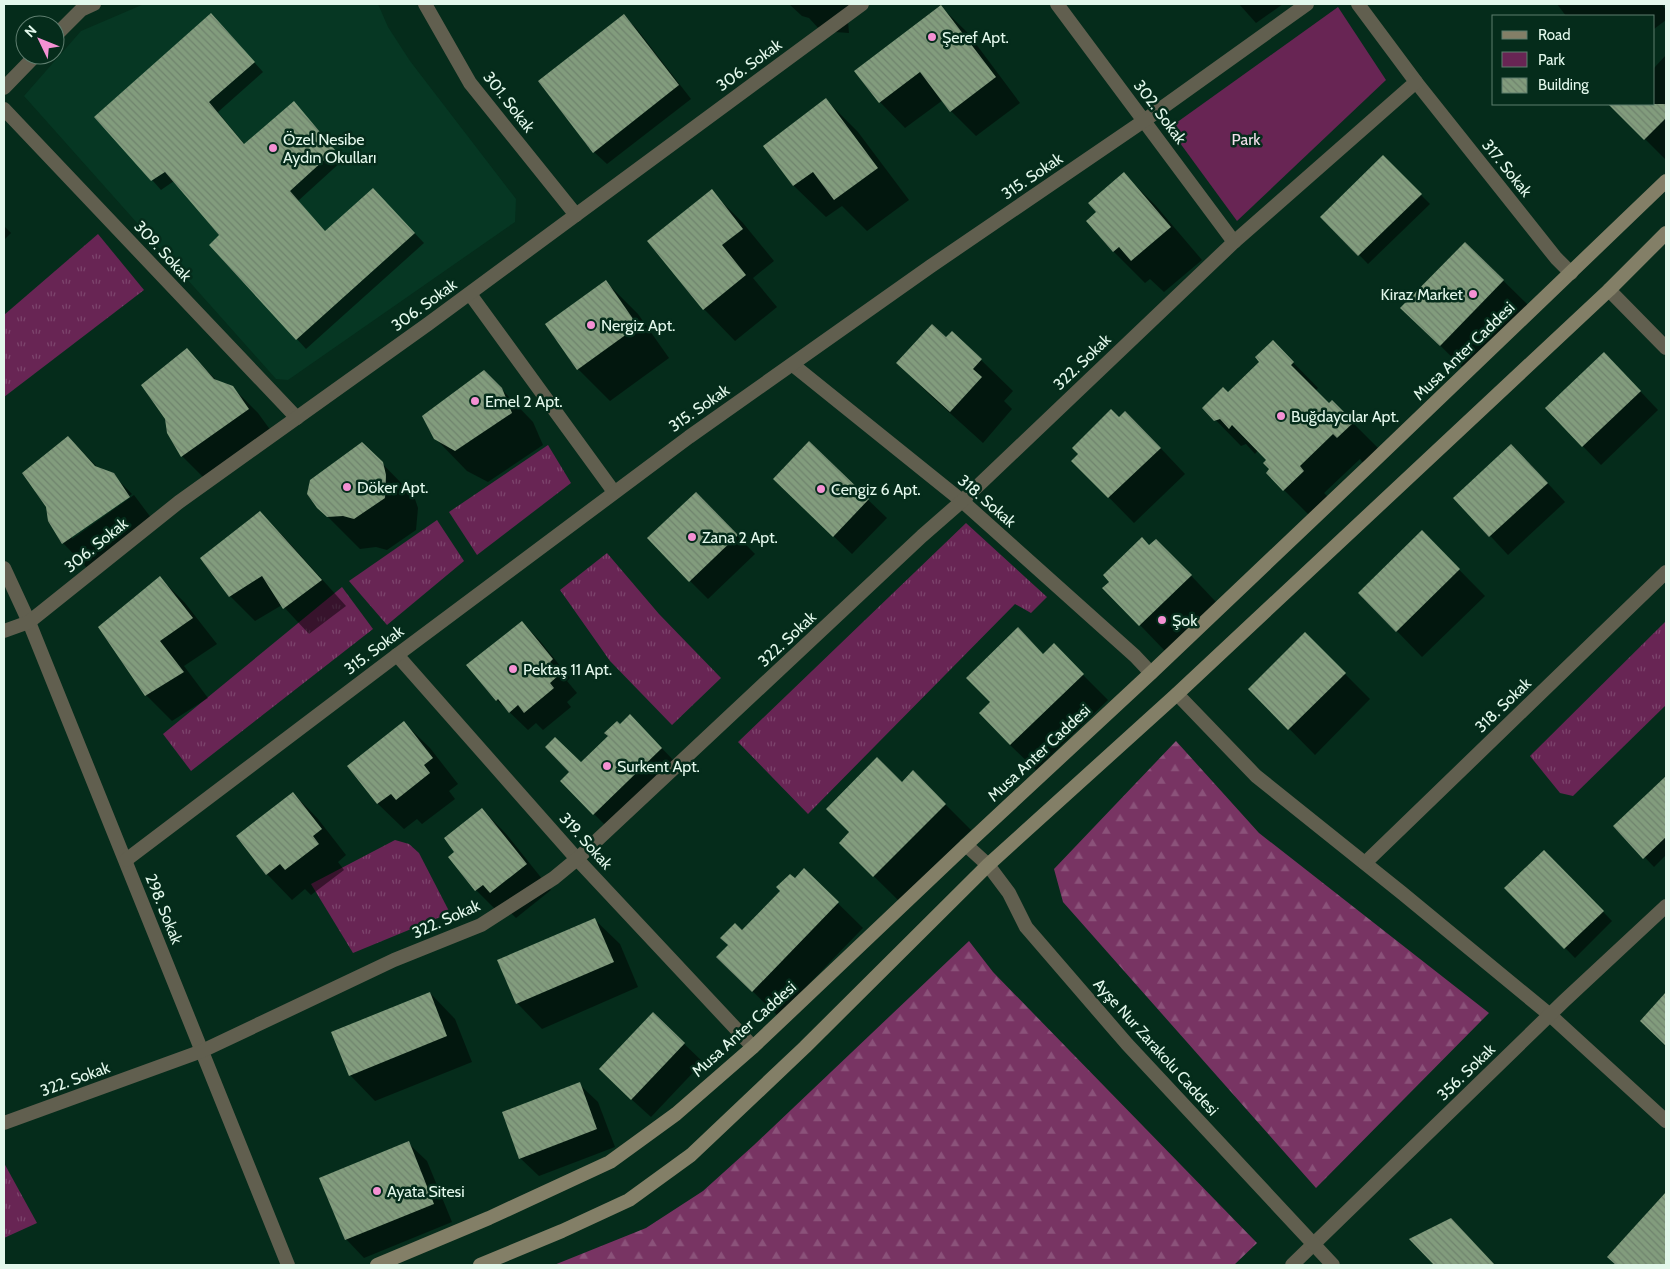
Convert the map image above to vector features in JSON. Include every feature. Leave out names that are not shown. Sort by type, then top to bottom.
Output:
[{"type":"main road","name":"Musa Anter Caddesi","points":[[377,1265],[489,1218],[610,1162],[676,1114],[753,1047],[1151,673],[1666,181]]},
{"type":"main road","points":[[480,1265],[562,1231],[629,1200],[691,1155],[805,1048],[988,865],[1177,694],[1609,290],[1666,233]]},
{"type":"street","points":[[65,26],[81,10],[94,4]]},
{"type":"street","name":"301. Sokak","points":[[425,4],[470,83],[576,215]]},
{"type":"street","name":"306. Sokak","points":[[4,631],[29,622],[179,502],[470,294],[862,4]]},
{"type":"street","name":"302. Sokak","points":[[1057,4],[1234,242]]},
{"type":"street","name":"315. Sokak","points":[[126,860],[397,654],[689,437],[931,266],[1145,120],[1307,4]]},
{"type":"street","points":[[1358,4],[1416,82]]},
{"type":"street","points":[[4,88],[26,65]]},
{"type":"street","name":"322. Sokak","points":[[4,1123],[202,1051],[394,960],[481,925],[554,878],[577,859],[922,536],[962,501],[1234,242],[1416,82]]},
{"type":"street","name":"317. Sokak","points":[[1416,82],[1556,258],[1571,273]]},
{"type":"street","name":"309. Sokak","points":[[4,108],[297,418]]},
{"type":"street","points":[[1609,290],[1666,348]]},
{"type":"street","points":[[470,294],[614,492]]},
{"type":"street","name":"318. Sokak","points":[[793,364],[962,501],[1135,656],[1151,673]]},
{"type":"street","name":"298. Sokak","points":[[4,568],[29,622],[126,860],[288,1265]]},
{"type":"street","name":"318. Sokak","points":[[1364,863],[1666,572]]},
{"type":"street","name":"319. Sokak","points":[[397,654],[577,859],[753,1047]]},
{"type":"street","points":[[1177,694],[1256,776],[1550,1015],[1666,1121]]},
{"type":"street","name":"Ayşe Nur Zarakolu Caddesi","points":[[966,845],[988,865],[1009,893],[1026,927],[1128,1044],[1333,1265]]},
{"type":"street","name":"356. Sokak","points":[[1292,1265],[1550,1015],[1666,906]]},
{"type":"shaded area","name":"Özel Nesibe Aydın Okulları","points":[[144,4],[378,4],[388,27],[410,61],[516,199],[515,222],[288,380],[276,379],[24,96],[51,65],[65,65],[65,49],[81,31]]},
{"type":"green space","name":"Park","points":[[1338,7],[1386,80],[1237,221],[1169,128]]},
{"type":"green space","points":[[98,234],[144,290],[4,397],[4,315]]},
{"type":"green space","points":[[548,445],[571,483],[477,555],[449,512]]},
{"type":"green space","points":[[437,520],[464,561],[387,625],[349,581]]},
{"type":"green space","points":[[966,523],[1047,597],[1031,613],[1015,604],[808,814],[738,742]]},
{"type":"green space","points":[[607,553],[659,614],[721,678],[672,725],[610,661],[560,590]]},
{"type":"green space","points":[[342,587],[373,629],[191,771],[163,734]]},
{"type":"green space","points":[[1666,621],[1666,705],[1573,796],[1560,793],[1530,756]]},
{"type":"green space","points":[[1176,741],[1259,833],[1489,1013],[1316,1188],[1063,902],[1054,869]]},
{"type":"green space","points":[[395,840],[409,844],[419,853],[450,913],[353,953],[311,884]]},
{"type":"green space","points":[[969,941],[993,972],[1257,1243],[1234,1265],[554,1265],[646,1228],[703,1191]]},
{"type":"green space","points":[[4,1163],[37,1223],[4,1238]]},
{"type":"building","name":"Şeref Apt.","points":[[941,5],[996,77],[950,112],[920,72],[879,103],[854,71]]},
{"type":"building","points":[[211,13],[255,62],[209,102],[244,144],[294,101],[335,150],[290,191],[325,231],[373,188],[415,233],[296,340],[209,245],[219,235],[165,172],[151,181],[94,117]]},
{"type":"building","points":[[624,14],[679,85],[593,153],[538,81]]},
{"type":"building","points":[[826,98],[878,168],[834,200],[813,172],[793,186],[763,146]]},
{"type":"building","points":[[1666,104],[1666,118],[1644,140],[1609,105]]},
{"type":"building","points":[[1383,155],[1422,194],[1358,256],[1320,217]]},
{"type":"building","points":[[1124,172],[1171,227],[1131,261],[1119,247],[1113,252],[1086,221],[1096,212],[1088,203]]},
{"type":"building","points":[[712,189],[743,229],[722,245],[746,275],[703,310],[647,241]]},
{"type":"building","points":[[1465,242],[1504,280],[1440,346],[1400,308]]},
{"type":"building","name":"Nergiz Apt.","points":[[606,280],[638,326],[577,370],[545,324]]},
{"type":"building","points":[[932,324],[946,337],[952,331],[982,359],[973,369],[982,377],[950,412],[896,363]]},
{"type":"building","name":"Buğdaycılar Apt.","points":[[1273,340],[1294,362],[1291,365],[1329,403],[1332,400],[1354,422],[1337,438],[1333,434],[1300,466],[1304,471],[1283,491],[1266,473],[1269,469],[1263,463],[1266,460],[1232,425],[1229,429],[1220,419],[1214,421],[1202,408],[1223,387],[1228,392],[1259,362],[1255,357]]},
{"type":"building","points":[[187,348],[214,379],[233,386],[249,409],[181,457],[167,433],[165,419],[141,385]]},
{"type":"building","points":[[1604,352],[1641,391],[1582,447],[1545,408]]},
{"type":"building","name":"Emel 2 Apt.","points":[[484,370],[502,388],[512,413],[455,451],[434,439],[422,416]]},
{"type":"building","points":[[1111,409],[1119,417],[1125,411],[1161,448],[1108,498],[1071,461],[1078,454],[1072,448]]},
{"type":"building","points":[[68,436],[95,466],[114,473],[130,497],[62,544],[48,521],[46,507],[22,473]]},
{"type":"building","name":"Cengiz 6 Apt.","points":[[809,441],[869,499],[833,537],[773,479]]},
{"type":"building","name":"Döker Apt.","points":[[362,442],[383,462],[386,475],[385,498],[354,519],[343,516],[327,517],[317,508],[307,494],[310,480]]},
{"type":"building","points":[[1511,444],[1548,483],[1489,537],[1453,498]]},
{"type":"building","name":"Zana 2 Apt.","points":[[696,492],[738,535],[689,582],[647,538]]},
{"type":"building","points":[[260,511],[322,580],[283,609],[262,576],[229,597],[200,558]]},
{"type":"building","points":[[1422,530],[1460,569],[1396,632],[1358,593]]},
{"type":"building","points":[[1142,537],[1149,545],[1156,539],[1192,575],[1139,626],[1102,588],[1109,582],[1103,575]]},
{"type":"building","points":[[160,576],[193,618],[160,641],[184,672],[145,696],[98,627]]},
{"type":"building","name":"Pektaş 11 Apt.","points":[[522,621],[553,659],[550,662],[560,674],[550,683],[554,688],[524,713],[518,705],[509,713],[498,699],[496,701],[466,665]]},
{"type":"building","points":[[1018,627],[1043,654],[1054,643],[1084,674],[1010,745],[979,713],[990,702],[966,678]]},
{"type":"building","points":[[1305,632],[1346,673],[1288,730],[1248,689]]},
{"type":"building","name":"Surkent Apt.","points":[[630,714],[662,748],[593,815],[560,781],[569,772],[545,747],[555,737],[581,762],[608,736],[604,733],[617,721],[620,724]]},
{"type":"building","points":[[404,721],[433,758],[424,765],[430,773],[396,800],[391,794],[377,804],[347,766]]},
{"type":"building","points":[[877,757],[902,782],[913,770],[946,804],[873,877],[839,843],[849,832],[826,809]]},
{"type":"building","points":[[1666,776],[1666,837],[1643,859],[1613,826]]},
{"type":"building","points":[[293,792],[322,829],[313,836],[319,844],[285,870],[280,864],[266,875],[236,836]]},
{"type":"building","points":[[482,808],[527,864],[490,893],[483,885],[475,891],[448,857],[454,852],[444,838]]},
{"type":"building","points":[[1544,850],[1604,911],[1564,949],[1504,888]]},
{"type":"building","points":[[804,868],[839,902],[752,992],[716,957],[728,945],[720,938],[735,923],[742,930],[780,891],[776,887],[790,874],[795,878]]},
{"type":"building","points":[[595,918],[614,962],[516,1004],[497,960]]},
{"type":"building","points":[[430,992],[447,1036],[349,1076],[331,1032]]},
{"type":"building","points":[[1666,992],[1666,1046],[1640,1021]]},
{"type":"building","points":[[653,1012],[685,1043],[631,1100],[599,1069]]},
{"type":"building","points":[[580,1082],[597,1129],[519,1159],[502,1112]]},
{"type":"building","name":"Ayata Sitesi","points":[[409,1141],[434,1204],[345,1240],[319,1178]]},
{"type":"building","points":[[1666,1192],[1666,1265],[1616,1265],[1607,1257]]},
{"type":"building","points":[[1451,1218],[1495,1265],[1434,1265],[1409,1239]]},
{"type":"place","name":"Şeref Apt.","points":[[932,37]]},
{"type":"place","name":"Özel Nesibe Aydın Okulları","points":[[273,148]]},
{"type":"place","name":"Kiraz Market","points":[[1473,294]]},
{"type":"place","name":"Nergiz Apt.","points":[[591,325]]},
{"type":"place","name":"Emel 2 Apt.","points":[[475,401]]},
{"type":"place","name":"Buğdaycılar Apt.","points":[[1281,416]]},
{"type":"place","name":"Döker Apt.","points":[[347,487]]},
{"type":"place","name":"Cengiz 6 Apt.","points":[[821,489]]},
{"type":"place","name":"Zana 2 Apt.","points":[[692,537]]},
{"type":"place","name":"Şok","points":[[1162,620]]},
{"type":"place","name":"Pektaş 11 Apt.","points":[[513,669]]},
{"type":"place","name":"Surkent Apt.","points":[[607,766]]},
{"type":"place","name":"Ayata Sitesi","points":[[377,1191]]}]
